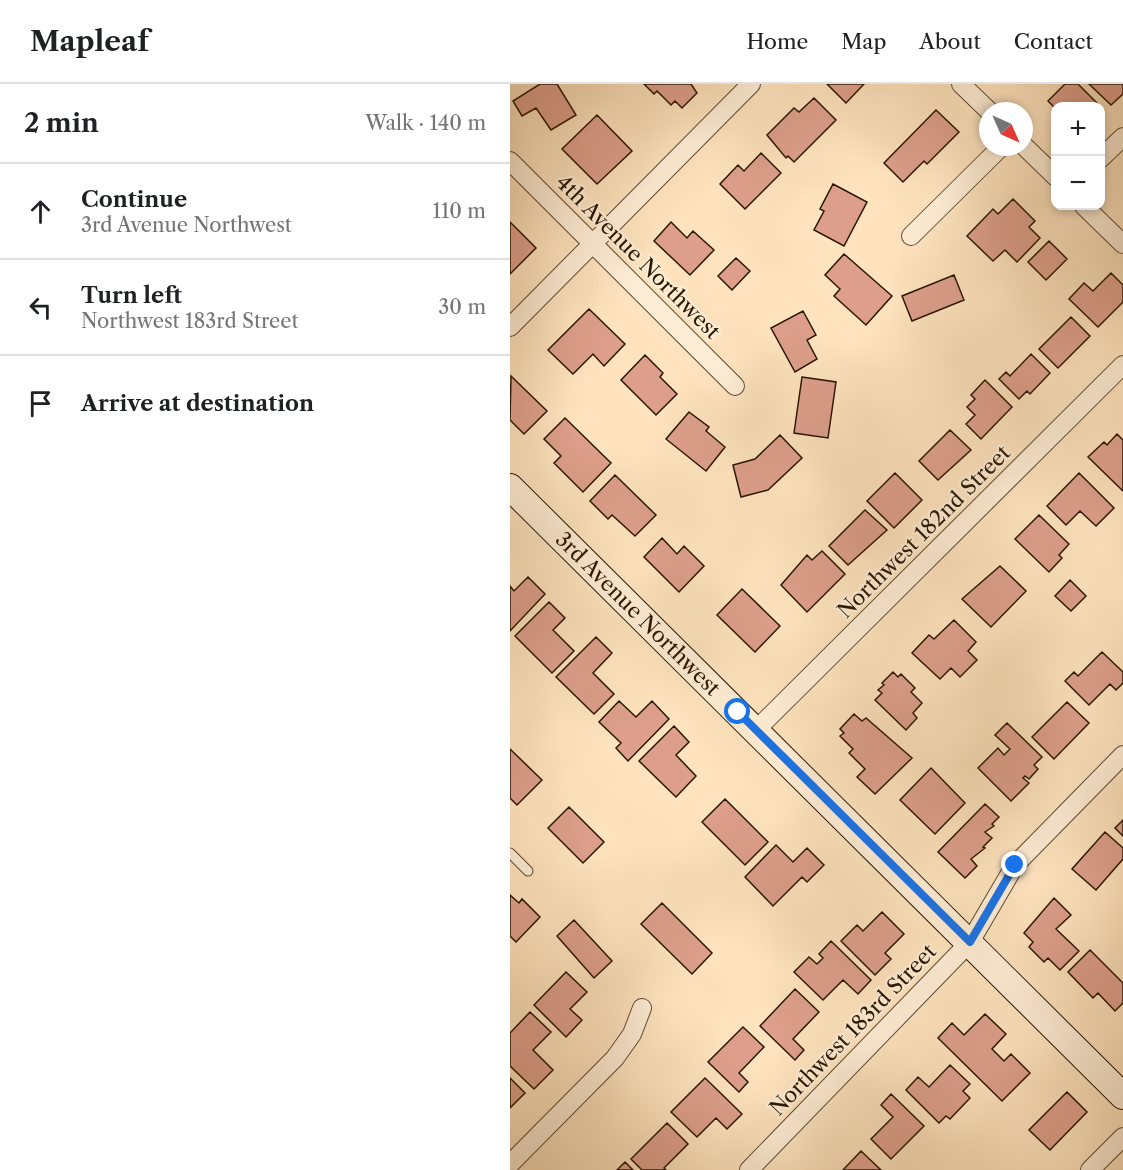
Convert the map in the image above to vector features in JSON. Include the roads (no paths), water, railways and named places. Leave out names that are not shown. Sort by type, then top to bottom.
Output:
[{"type":"street","points":[[510,327],[751,84]]},
{"type":"street","points":[[961,84],[980,102]]},
{"type":"street","points":[[1104,156],[1123,137]]},
{"type":"street","points":[[1033,155],[1051,172]]},
{"type":"street","points":[[911,236],[992,156]]},
{"type":"street","name":"4th Avenue Northwest","points":[[510,161],[735,386]]},
{"type":"street","points":[[1088,210],[1123,244]]},
{"type":"street","name":"Northwest 182nd Street","points":[[756,730],[1123,365]]},
{"type":"street","name":"3rd Avenue Northwest","points":[[510,487],[1123,1096]]},
{"type":"street","name":"Northwest 183rd Street","points":[[749,1170],[970,942],[1015,865],[1123,755]]},
{"type":"street","points":[[510,1164],[615,1058],[632,1034],[642,1008]]},
{"type":"street","points":[[1090,1170],[1123,1137]]},
{"type":"lane","points":[[510,853],[528,871]]}]
